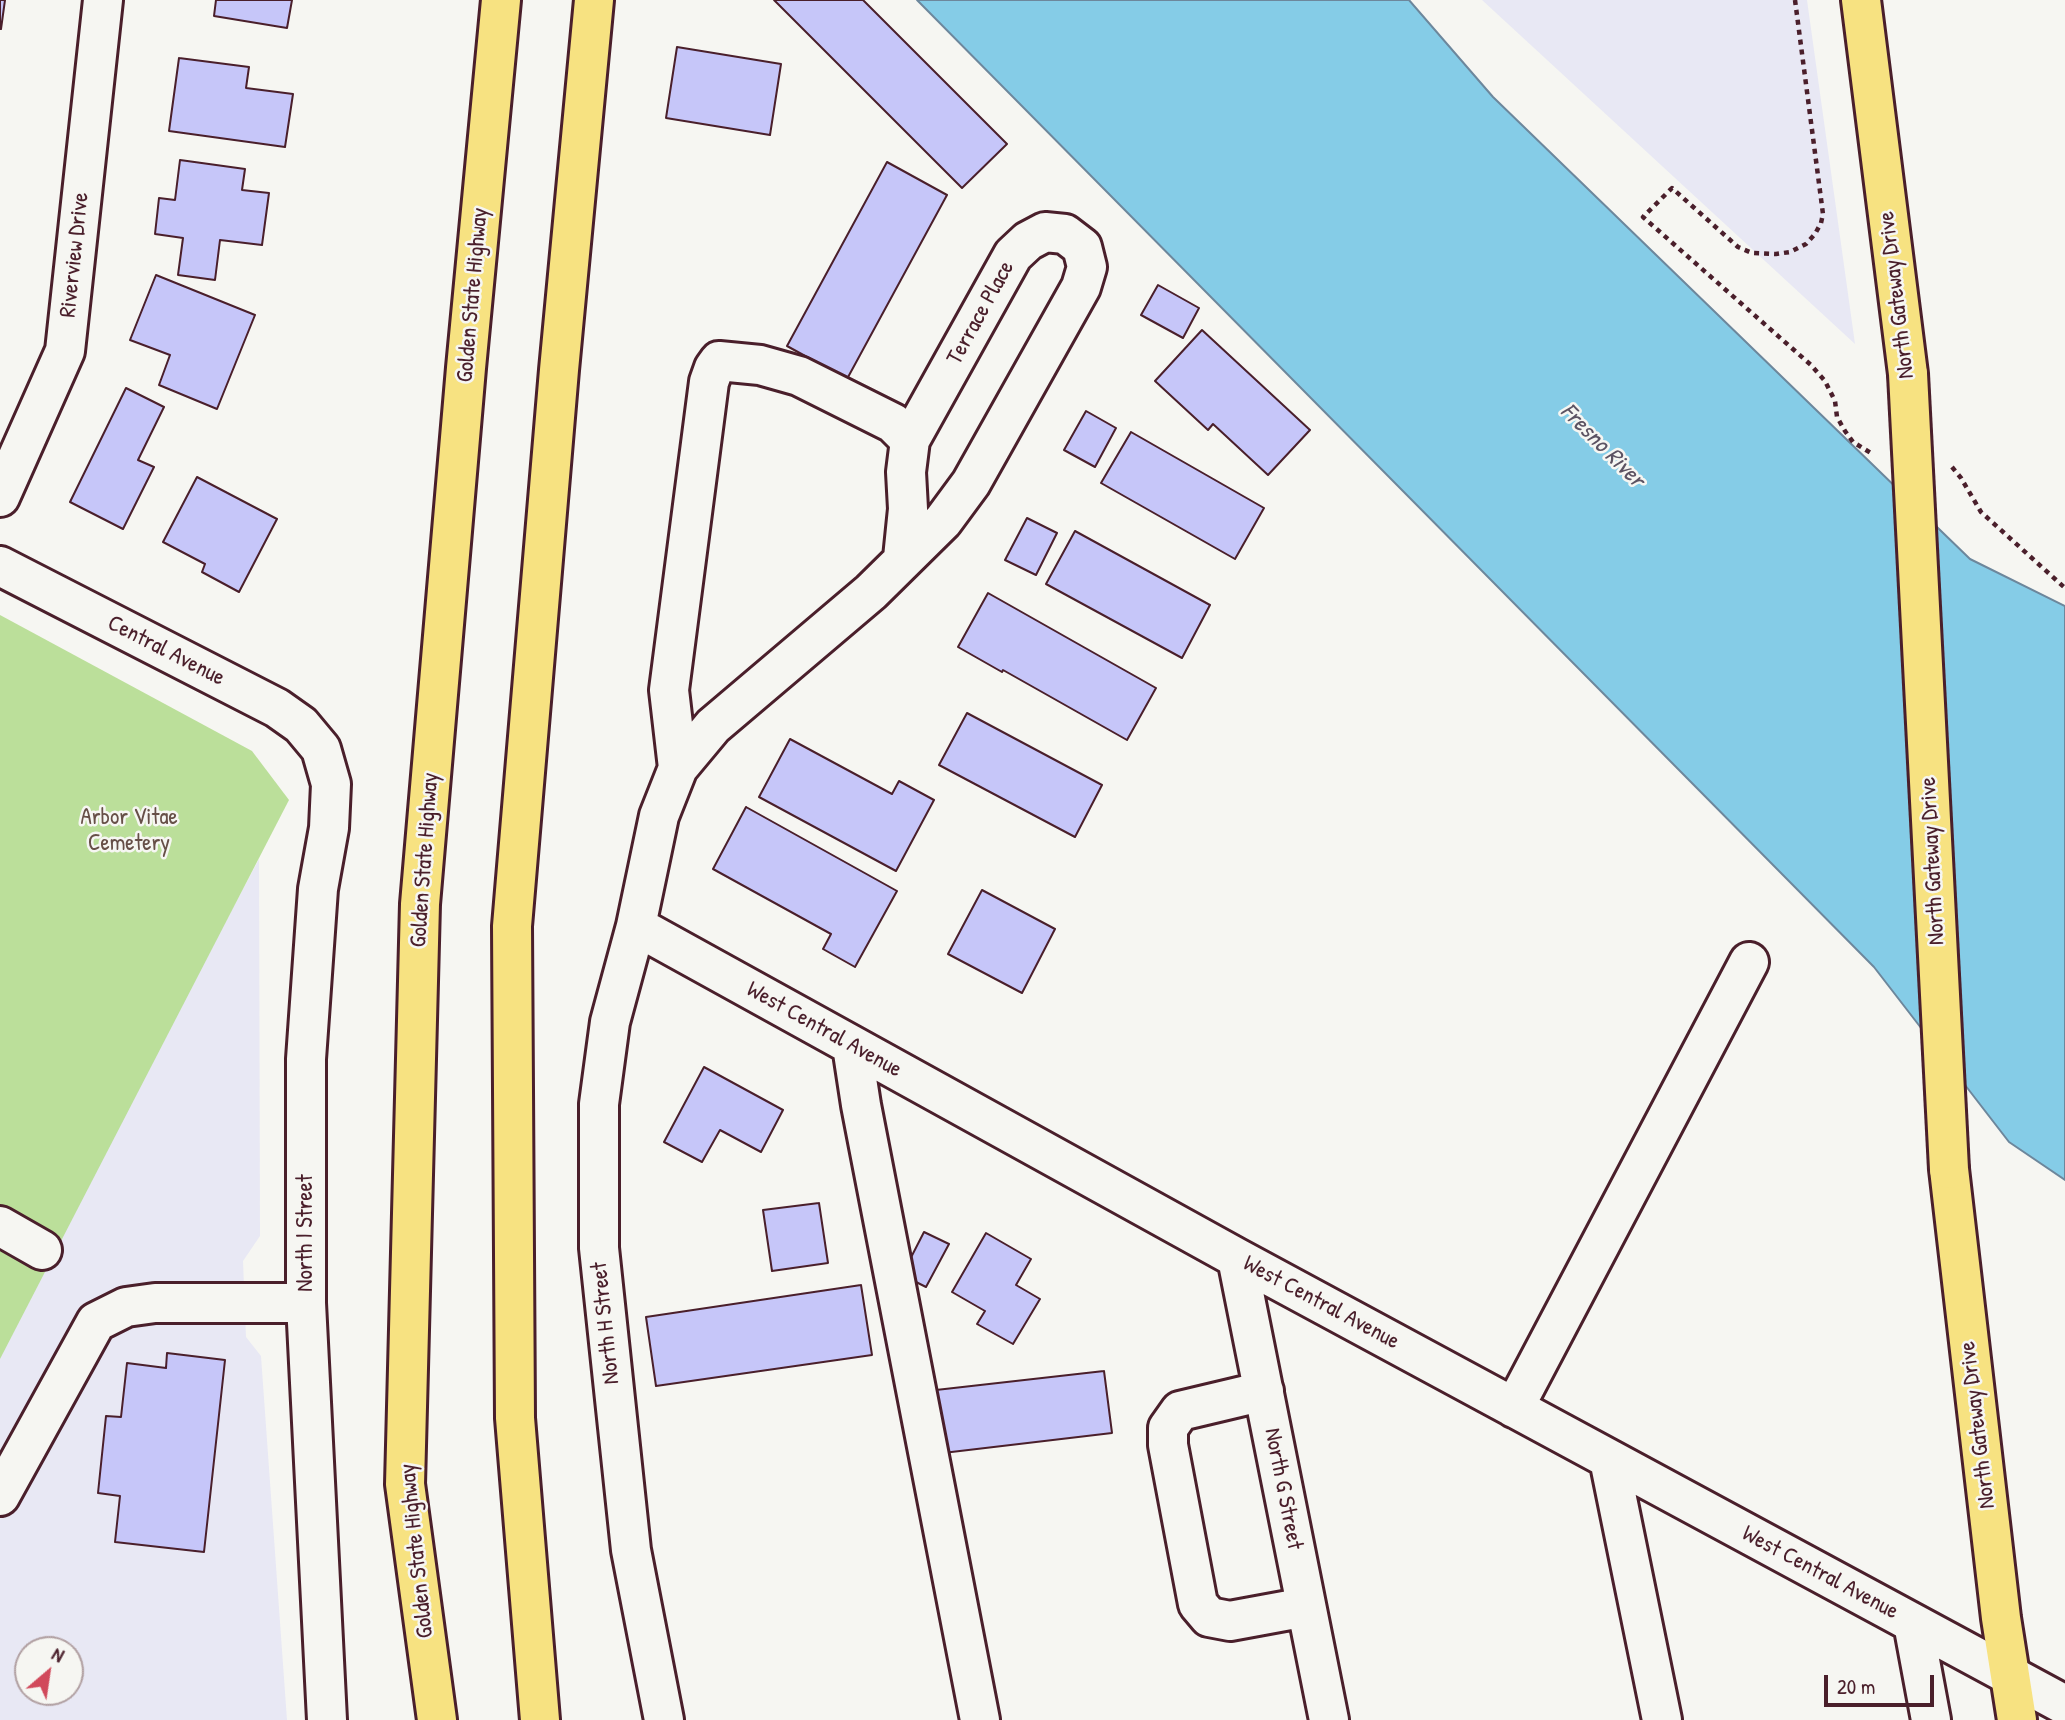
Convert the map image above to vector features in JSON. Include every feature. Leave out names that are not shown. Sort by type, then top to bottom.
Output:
[{"type":"main road","name":"Golden State Highway","points":[[437,1720],[405,1484],[419,904],[501,0]]},
{"type":"main road","points":[[540,1720],[515,1418],[512,926],[594,0]]},
{"type":"main road","name":"North Gateway Drive","points":[[1861,0],[1908,374],[1949,1168],[2009,1676],[2017,1720]]},
{"type":"street","name":"Riverview Drive","points":[[0,497],[65,351],[103,0]]},
{"type":"street","name":"Terrace Place","points":[[635,926],[659,816],[678,768],[713,726],[871,592],[943,521],[971,483],[1081,288],[1087,267],[1082,247],[1065,234],[1045,232],[1028,241],[1013,255],[910,440],[903,558]]},
{"type":"street","points":[[678,768],[669,690],[709,382],[714,368],[719,361],[760,365],[799,376],[892,423],[910,440]]},
{"type":"street","name":"Central Avenue","points":[[0,566],[277,708],[301,725],[321,749]]},
{"type":"street","name":"North I Street","points":[[321,749],[331,784],[329,828],[318,889],[306,1059],[306,1303],[327,1720]]},
{"type":"street","name":"West Central Avenue","points":[[635,926],[1237,1258],[2065,1705]]},
{"type":"street","name":"North H Street","points":[[635,926],[610,1022],[599,1104],[599,1248],[631,1550],[664,1720]]},
{"type":"street","points":[[1514,1408],[1749,962]]},
{"type":"street","points":[[852,1046],[861,1105],[980,1720]]},
{"type":"street","points":[[0,1226],[42,1250]]},
{"type":"street","name":"North G Street","points":[[1237,1258],[1329,1720]]},
{"type":"street","points":[[0,1496],[96,1322],[125,1307],[155,1303],[306,1303]]},
{"type":"street","points":[[1264,1391],[1180,1411],[1168,1428],[1168,1445],[1198,1604],[1209,1617],[1230,1621],[1306,1607]]},
{"type":"street","points":[[1609,1459],[1662,1720]]},
{"type":"street","points":[[1913,1623],[1931,1720]]},
{"type":"path","points":[[1795,0],[1823,214],[1815,234],[1806,244],[1790,252],[1752,253],[1738,247],[1672,188],[1643,217],[1811,365],[1825,381],[1835,401],[1837,417],[1853,442],[1884,459]]},
{"type":"path","points":[[1949,463],[1981,512],[2065,588]]},
{"type":"shaded area","points":[[1482,0],[1807,0],[1855,344]]},
{"type":"shaded area","points":[[259,859],[260,1236],[243,1261],[246,1337],[261,1356],[287,1720],[0,1720],[0,1344]]},
{"type":"green space","name":"Arbor Vitae Cemetery","points":[[0,615],[252,751],[289,800],[0,1359]]},
{"type":"water","name":"Fresno River","points":[[917,0],[1409,0],[1493,97],[1970,559],[2065,606],[2065,1180],[2009,1142],[1874,967]]},
{"type":"building","points":[[0,0],[5,0],[1,29],[0,29]]},
{"type":"building","points":[[216,0],[292,0],[287,28],[214,16]]},
{"type":"building","points":[[774,0],[863,0],[1007,144],[962,188]]},
{"type":"building","points":[[677,47],[781,64],[770,135],[666,118]]},
{"type":"building","points":[[179,58],[249,67],[246,88],[293,94],[285,147],[169,131]]},
{"type":"building","points":[[180,160],[245,169],[242,190],[269,193],[262,245],[220,240],[215,280],[178,275],[183,238],[155,234],[159,198],[175,200]]},
{"type":"building","points":[[887,162],[947,195],[847,379],[787,346]]},
{"type":"building","points":[[156,275],[255,315],[217,409],[159,385],[170,355],[130,340]]},
{"type":"building","points":[[1158,285],[1199,308],[1183,338],[1141,315]]},
{"type":"building","points":[[1202,330],[1310,430],[1268,475],[1213,424],[1208,430],[1155,381]]},
{"type":"building","points":[[126,388],[164,407],[138,460],[154,467],[123,529],[70,502]]},
{"type":"building","points":[[1086,411],[1116,428],[1095,467],[1064,450]]},
{"type":"building","points":[[1131,432],[1264,508],[1235,559],[1101,483]]},
{"type":"building","points":[[197,477],[277,519],[239,592],[202,572],[205,564],[163,542]]},
{"type":"building","points":[[1027,518],[1057,533],[1036,575],[1005,560]]},
{"type":"building","points":[[1075,531],[1210,605],[1182,658],[1046,584]]},
{"type":"building","points":[[988,593],[1156,688],[1127,740],[958,647]]},
{"type":"building","points":[[967,713],[1102,785],[1075,837],[939,765]]},
{"type":"building","points":[[790,739],[892,794],[899,781],[934,800],[896,871],[759,797]]},
{"type":"building","points":[[746,807],[897,891],[855,967],[823,949],[831,934],[713,869]]},
{"type":"building","points":[[982,890],[1055,929],[1022,993],[948,954]]},
{"type":"building","points":[[704,1067],[783,1110],[761,1152],[720,1130],[702,1162],[664,1142]]},
{"type":"building","points":[[819,1203],[828,1263],[772,1271],[763,1210]]},
{"type":"building","points":[[924,1232],[949,1244],[926,1287],[902,1275]]},
{"type":"building","points":[[986,1233],[1031,1259],[1016,1285],[1040,1299],[1013,1344],[977,1324],[985,1311],[952,1292]]},
{"type":"building","points":[[861,1285],[872,1355],[656,1386],[646,1317]]},
{"type":"building","points":[[167,1353],[225,1360],[204,1552],[115,1542],[120,1496],[98,1493],[106,1416],[121,1417],[127,1363],[166,1368]]},
{"type":"building","points":[[1104,1371],[1112,1433],[943,1453],[936,1390]]}]
